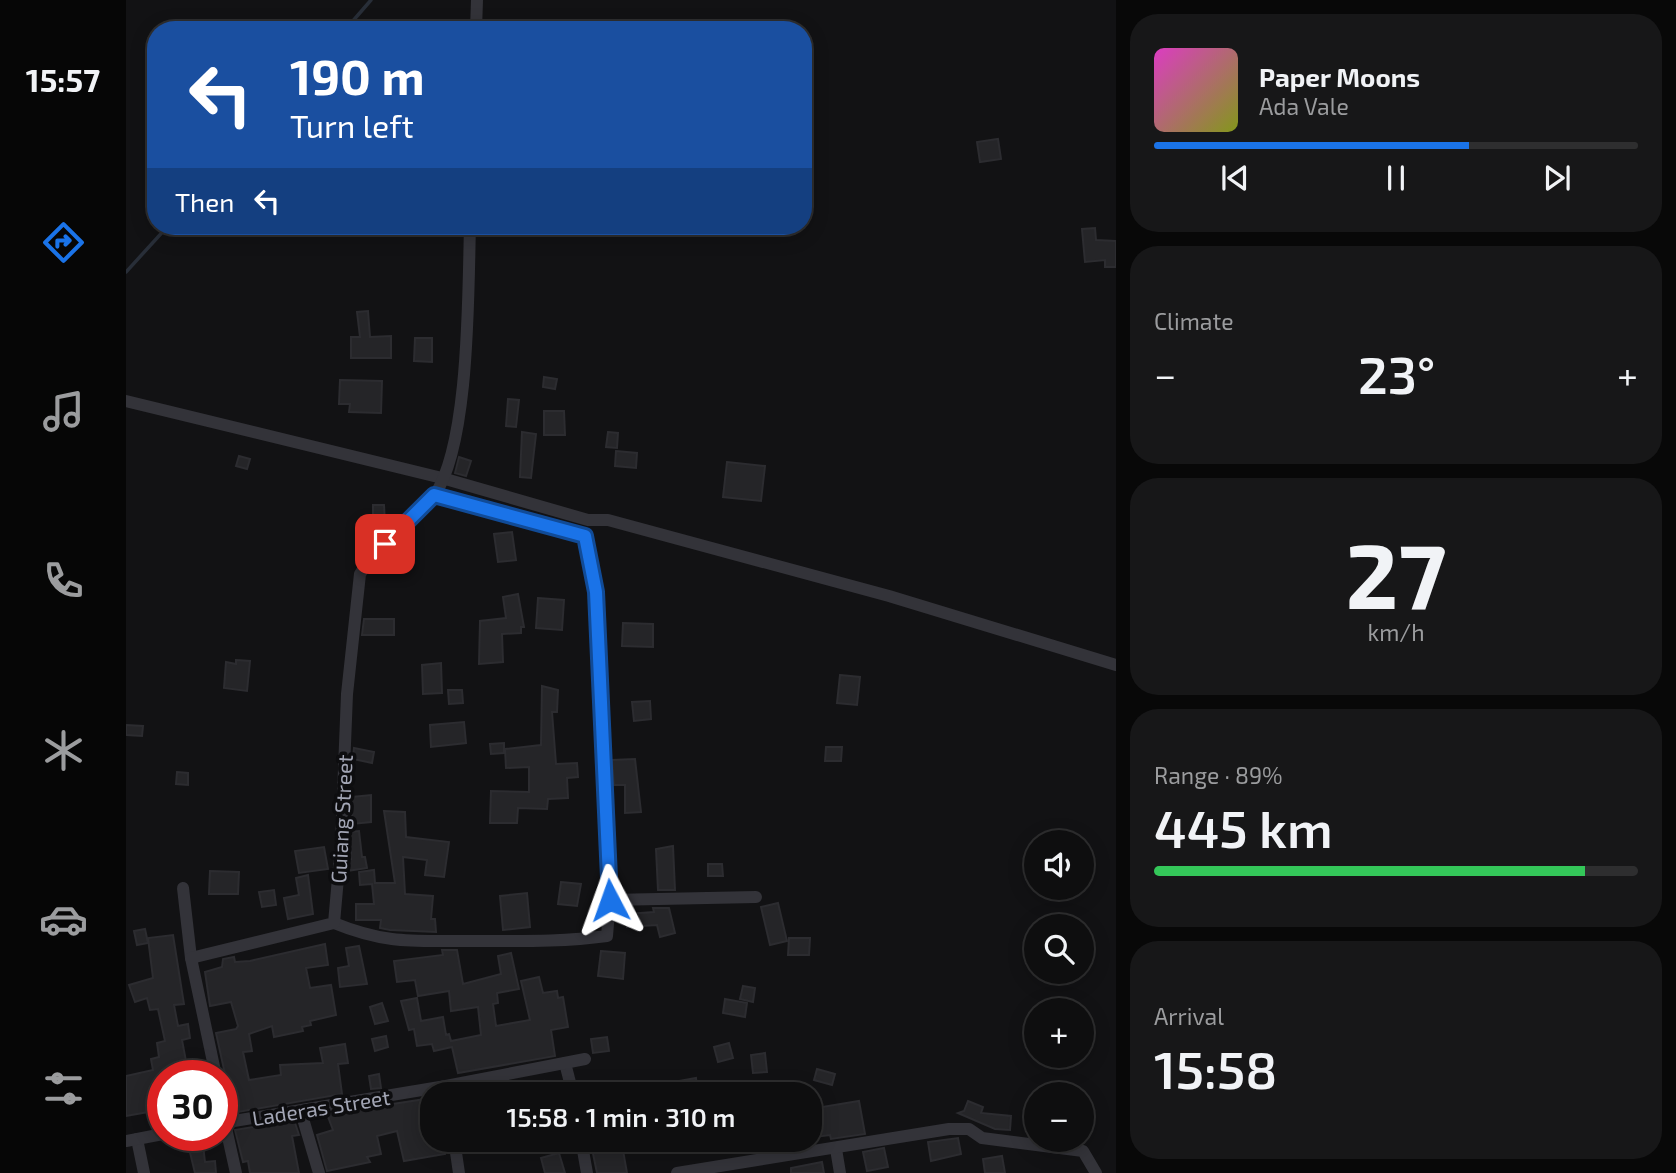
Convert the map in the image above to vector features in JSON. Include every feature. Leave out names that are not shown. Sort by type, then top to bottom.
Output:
[{"type":"street","points":[[476,21],[477,0]]},
{"type":"street","name":"Guiang Street","points":[[334,923],[341,844],[347,694],[360,574],[369,560],[434,495],[455,440],[461,403],[470,235]]},
{"type":"street","points":[[126,401],[442,478],[589,520],[608,520],[749,556],[1116,665]]},
{"type":"street","points":[[434,495],[585,536]]},
{"type":"street","points":[[191,958],[334,923],[363,935],[394,942],[578,939],[607,936],[610,900],[596,592],[585,536],[589,520]]},
{"type":"street","points":[[183,888],[191,958],[213,1060]]},
{"type":"street","points":[[610,900],[756,897]]},
{"type":"street","name":"Laderas Street","points":[[482,1082],[585,1059]]},
{"type":"street","points":[[565,1063],[570,1082]]},
{"type":"street","name":"Laderas Street","points":[[238,1118],[301,1112],[420,1094]]},
{"type":"street","points":[[301,1112],[318,1173]]},
{"type":"street","points":[[677,1173],[724,1168],[949,1129],[969,1129],[982,1138],[1083,1151],[1096,1173]]},
{"type":"street","points":[[132,1140],[144,1173]]},
{"type":"street","points":[[836,1149],[840,1173]]},
{"type":"street","points":[[231,1151],[236,1173]]},
{"type":"street","points":[[456,1152],[460,1173]]},
{"type":"street","points":[[583,1152],[587,1173]]},
{"type":"building","points":[[998,139],[1001,159],[980,162],[977,142]]},
{"type":"building","points":[[1095,228],[1096,240],[1116,241],[1116,267],[1105,267],[1105,260],[1085,262],[1082,229]]},
{"type":"building","points":[[368,311],[370,337],[391,336],[391,358],[351,358],[351,337],[360,337],[357,312]]},
{"type":"building","points":[[415,338],[432,338],[432,362],[414,361]]},
{"type":"building","points":[[544,377],[557,379],[555,389],[543,387]]},
{"type":"building","points":[[340,380],[382,381],[381,413],[349,412],[350,404],[339,404]]},
{"type":"building","points":[[508,399],[519,400],[516,427],[506,426]]},
{"type":"building","points":[[544,411],[564,411],[565,435],[544,435]]},
{"type":"building","points":[[522,432],[536,434],[531,478],[520,477]]},
{"type":"building","points":[[608,432],[618,433],[617,448],[606,447]]},
{"type":"building","points":[[616,451],[637,453],[636,468],[615,466]]},
{"type":"building","points":[[239,456],[250,459],[247,469],[236,466]]},
{"type":"building","points":[[459,457],[471,461],[466,476],[455,473]]},
{"type":"building","points":[[727,462],[765,466],[761,501],[723,497]]},
{"type":"building","points":[[373,505],[384,505],[385,523],[373,523]]},
{"type":"building","points":[[512,532],[516,560],[498,562],[494,534]]},
{"type":"building","points":[[518,594],[524,627],[521,627],[521,633],[502,634],[503,662],[479,664],[480,621],[506,618],[503,597]]},
{"type":"building","points":[[538,598],[564,600],[562,630],[536,628]]},
{"type":"building","points":[[364,619],[394,619],[394,635],[362,635]]},
{"type":"building","points":[[623,623],[653,624],[653,647],[622,646]]},
{"type":"building","points":[[236,660],[250,661],[247,691],[224,688],[226,662],[236,664]]},
{"type":"building","points":[[441,663],[442,693],[423,694],[422,665]]},
{"type":"building","points":[[840,675],[860,677],[857,705],[837,703]]},
{"type":"building","points":[[542,686],[558,690],[557,712],[552,712],[556,764],[577,763],[578,777],[567,778],[568,798],[548,799],[547,809],[518,808],[517,823],[490,823],[491,791],[529,792],[529,767],[506,768],[505,749],[541,745]]},
{"type":"building","points":[[448,690],[462,690],[463,703],[449,704]]},
{"type":"building","points":[[650,701],[651,719],[634,721],[632,702]]},
{"type":"building","points":[[464,722],[466,743],[431,747],[430,725]]},
{"type":"building","points":[[126,725],[143,726],[142,736],[126,735]]},
{"type":"building","points":[[504,743],[504,753],[491,754],[490,744]]},
{"type":"building","points":[[826,747],[842,747],[841,761],[825,761]]},
{"type":"building","points":[[354,748],[374,752],[372,763],[353,759]]},
{"type":"building","points":[[635,759],[641,812],[625,813],[625,785],[614,785],[612,760]]},
{"type":"building","points":[[177,772],[188,773],[188,785],[176,784]]},
{"type":"building","points":[[371,795],[371,822],[352,824],[352,797]]},
{"type":"building","points":[[384,811],[405,812],[406,837],[449,842],[444,877],[425,875],[427,860],[403,857],[405,894],[433,896],[431,919],[435,919],[436,932],[390,930],[380,928],[381,920],[356,920],[356,904],[374,904],[372,884],[360,885],[359,872],[374,870],[375,883],[395,883]]},
{"type":"building","points":[[359,831],[362,857],[365,857],[367,868],[347,871],[348,859],[351,859],[350,832]]},
{"type":"building","points":[[673,846],[675,890],[658,890],[656,849]]},
{"type":"building","points":[[324,847],[328,869],[299,873],[295,851]]},
{"type":"building","points":[[708,864],[722,864],[723,876],[708,876]]},
{"type":"building","points":[[210,871],[239,872],[238,894],[209,894]]},
{"type":"building","points":[[308,875],[313,914],[288,919],[284,898],[299,895],[296,878]]},
{"type":"building","points":[[561,882],[581,884],[577,906],[558,904]]},
{"type":"building","points":[[274,890],[276,905],[262,907],[259,892]]},
{"type":"building","points":[[527,893],[530,927],[503,930],[500,896]]},
{"type":"building","points":[[778,903],[787,941],[770,945],[761,907]]},
{"type":"building","points":[[653,908],[669,908],[675,933],[660,937],[657,925],[627,927],[627,914],[654,912]]},
{"type":"building","points":[[145,929],[148,943],[137,945],[134,931]]},
{"type":"building","points":[[173,935],[184,1004],[174,1005],[178,1026],[188,1024],[190,1038],[182,1040],[186,1060],[151,1060],[159,1057],[157,1043],[165,1041],[158,1009],[150,1010],[147,998],[135,1002],[129,985],[153,978],[148,938]]},
{"type":"building","points":[[789,938],[810,938],[809,955],[788,955]]},
{"type":"building","points":[[325,944],[328,965],[306,968],[310,988],[331,985],[336,1015],[310,1021],[311,1025],[302,1027],[303,1031],[274,1037],[272,1026],[249,1034],[252,1051],[243,1052],[249,1080],[281,1075],[280,1065],[323,1063],[320,1048],[345,1044],[348,1063],[338,1064],[342,1094],[238,1112],[238,1060],[222,1060],[216,1033],[236,1029],[238,1026],[231,1002],[210,1006],[205,972],[222,967],[223,959],[234,957],[235,962]]},
{"type":"building","points":[[359,946],[367,984],[340,987],[338,968],[349,966],[346,948]]},
{"type":"building","points":[[442,950],[457,950],[463,984],[501,974],[498,956],[511,953],[519,989],[497,993],[498,1003],[493,1004],[496,1026],[530,1020],[521,981],[539,977],[543,993],[557,991],[558,998],[563,997],[568,1027],[551,1030],[555,1056],[458,1073],[452,1047],[434,1051],[432,1044],[417,1046],[414,1029],[409,1030],[401,1001],[417,998],[421,1021],[443,1017],[446,1035],[449,1034],[451,1041],[481,1035],[478,1007],[451,1011],[449,991],[418,996],[415,980],[397,982],[394,961],[443,955]]},
{"type":"building","points":[[601,951],[625,953],[623,979],[598,976]]},
{"type":"building","points":[[743,986],[755,988],[753,1002],[740,999]]},
{"type":"building","points":[[725,999],[747,1003],[745,1017],[723,1013]]},
{"type":"building","points":[[382,1003],[388,1021],[375,1024],[370,1007]]},
{"type":"building","points":[[386,1036],[388,1047],[375,1051],[372,1039]]},
{"type":"building","points":[[607,1037],[609,1051],[593,1053],[591,1039]]},
{"type":"building","points":[[729,1043],[733,1058],[718,1062],[714,1047]]},
{"type":"building","points":[[765,1053],[767,1072],[753,1073],[751,1055]]},
{"type":"building","points":[[817,1069],[835,1074],[832,1085],[814,1080]]},
{"type":"building","points":[[147,1071],[147,1112],[126,1116],[126,1076]]},
{"type":"building","points":[[379,1074],[381,1088],[371,1089],[369,1076]]},
{"type":"building","points":[[696,1078],[696,1082],[673,1082]]},
{"type":"building","points":[[420,1100],[420,1152],[445,1154],[404,1161],[397,1131],[377,1136],[381,1154],[367,1157],[370,1162],[327,1171],[317,1135],[333,1130],[327,1114]]},
{"type":"building","points":[[859,1101],[865,1134],[831,1139],[830,1135],[822,1136],[822,1107]]},
{"type":"building","points":[[968,1101],[983,1107],[981,1113],[1011,1116],[1010,1130],[995,1129],[958,1113],[964,1111]]},
{"type":"building","points":[[294,1120],[299,1135],[292,1136],[299,1173],[250,1173],[248,1161],[243,1162],[238,1129]]},
{"type":"building","points":[[958,1138],[961,1154],[931,1161],[928,1142]]},
{"type":"building","points":[[884,1148],[888,1167],[867,1171],[863,1152]]},
{"type":"building","points":[[190,1151],[204,1151],[205,1162],[215,1161],[216,1173],[195,1173]]},
{"type":"building","points":[[593,1152],[623,1152],[627,1173],[597,1173]]},
{"type":"building","points":[[559,1153],[565,1173],[545,1173],[541,1158]]},
{"type":"building","points":[[1002,1156],[1005,1173],[985,1173],[983,1159]]},
{"type":"building","points":[[822,1162],[824,1173],[791,1173],[791,1168]]},
{"type":"waterway","points":[[353,21],[371,0]]},
{"type":"waterway","points":[[126,272],[160,235]]},
{"type":"route","points":[[385,544],[434,495],[585,536],[596,592],[610,900]]}]
